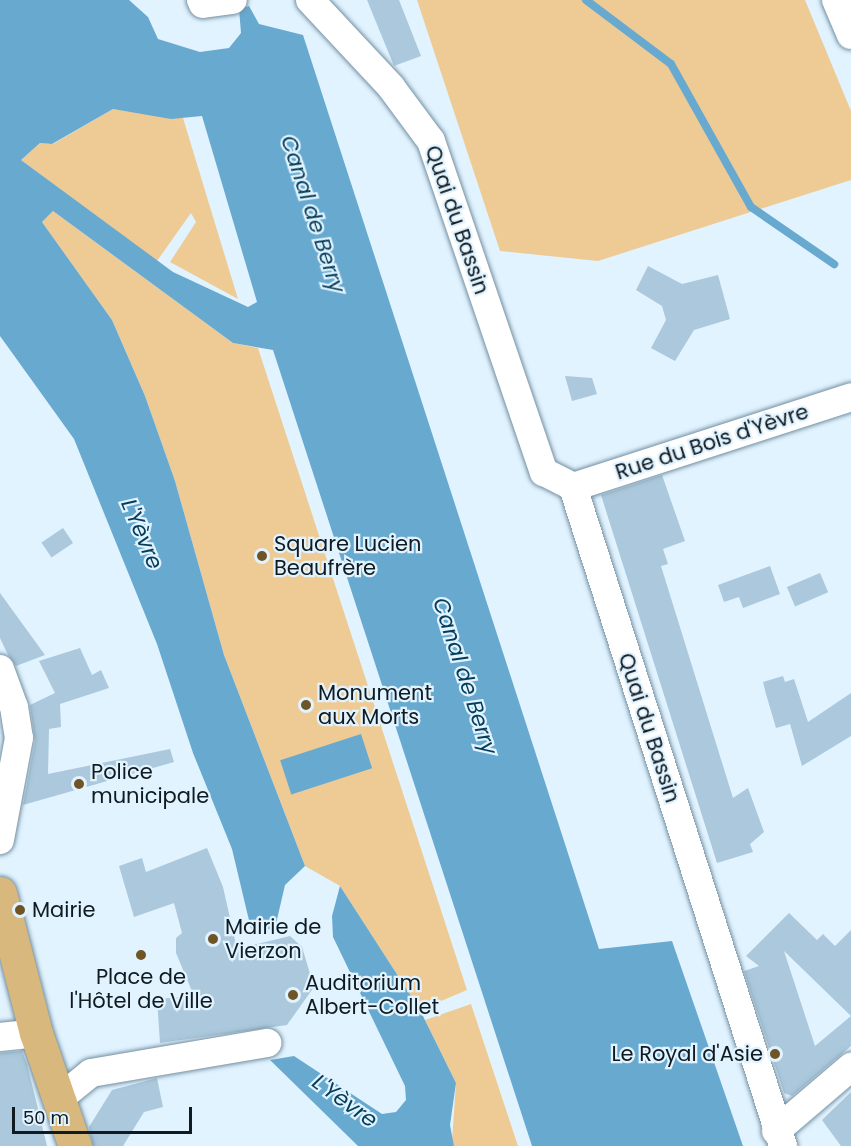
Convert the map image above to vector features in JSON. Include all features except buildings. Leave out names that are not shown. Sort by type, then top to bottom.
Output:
[{"type":"main road","points":[[0,893],[36,1033],[75,1146]]},
{"type":"street","name":"Quai du Bassin","points":[[310,0],[392,87],[458,275],[493,327],[544,472],[573,488],[780,1138]]},
{"type":"street","points":[[836,0],[851,35]]},
{"type":"street","name":"Rue du Bois d'Yèvre","points":[[573,488],[851,397]]},
{"type":"street","points":[[0,669],[14,707],[19,738],[0,840]]},
{"type":"street","points":[[0,1037],[36,1033]]},
{"type":"street","points":[[58,1099],[92,1073],[267,1042]]},
{"type":"street","points":[[780,1138],[851,1067]]},
{"type":"shaded area","points":[[417,0],[805,0],[851,111],[851,180],[598,261],[500,251]]},
{"type":"shaded area","points":[[113,109],[183,118],[238,299],[170,262],[196,222],[191,213],[157,261],[21,160],[40,143],[53,144]]},
{"type":"shaded area","name":"Square Lucien Beaufrère","points":[[53,211],[233,343],[258,348],[467,990],[420,1010],[340,886],[305,866],[224,655],[175,481],[145,396],[112,320],[42,222]]},
{"type":"shaded area","points":[[471,1004],[518,1146],[454,1146],[452,1141],[456,1083],[425,1020]]},
{"type":"water","points":[[0,0],[129,0],[148,17],[158,39],[200,52],[229,48],[241,33],[239,9],[249,6],[259,24],[303,35],[599,949],[672,941],[743,1146],[532,1146],[273,350],[233,343],[53,211],[42,222],[112,320],[145,396],[175,481],[224,655],[305,866],[285,885],[275,928],[252,933],[232,849],[193,753],[157,644],[74,439],[0,336]],"holes":[[[113,109],[171,119],[202,116],[257,302],[248,307],[173,272],[21,160],[40,143],[52,144]]]},
{"type":"water","points":[[361,734],[372,768],[291,795],[280,760]]},
{"type":"water","name":"L'Yèvre","points":[[340,886],[420,1010],[456,1083],[450,1125],[454,1146],[358,1146],[270,1060],[294,1056],[382,1114],[396,1112],[406,1100],[405,1086],[333,937],[332,916]]},
{"type":"waterway","points":[[586,0],[671,64],[751,207],[834,264]]},
{"type":"place","name":"Square Lucien Beaufrère","points":[[262,556]]},
{"type":"place","name":"Monument aux Morts","points":[[306,705]]},
{"type":"place","name":"Police municipale","points":[[79,784]]},
{"type":"place","name":"Mairie","points":[[20,910]]},
{"type":"place","name":"Mairie de Vierzon","points":[[213,939]]},
{"type":"place","name":"Place de l'Hôtel de Ville","points":[[141,955]]},
{"type":"place","name":"Auditorium Albert-Collet","points":[[293,995]]},
{"type":"place","name":"Le Royal d'Asie","points":[[775,1054]]},
{"type":"water label","name":"Canal de Berry","points":[[313,214]]},
{"type":"water label","name":"Canal de Berry","points":[[465,676]]}]
